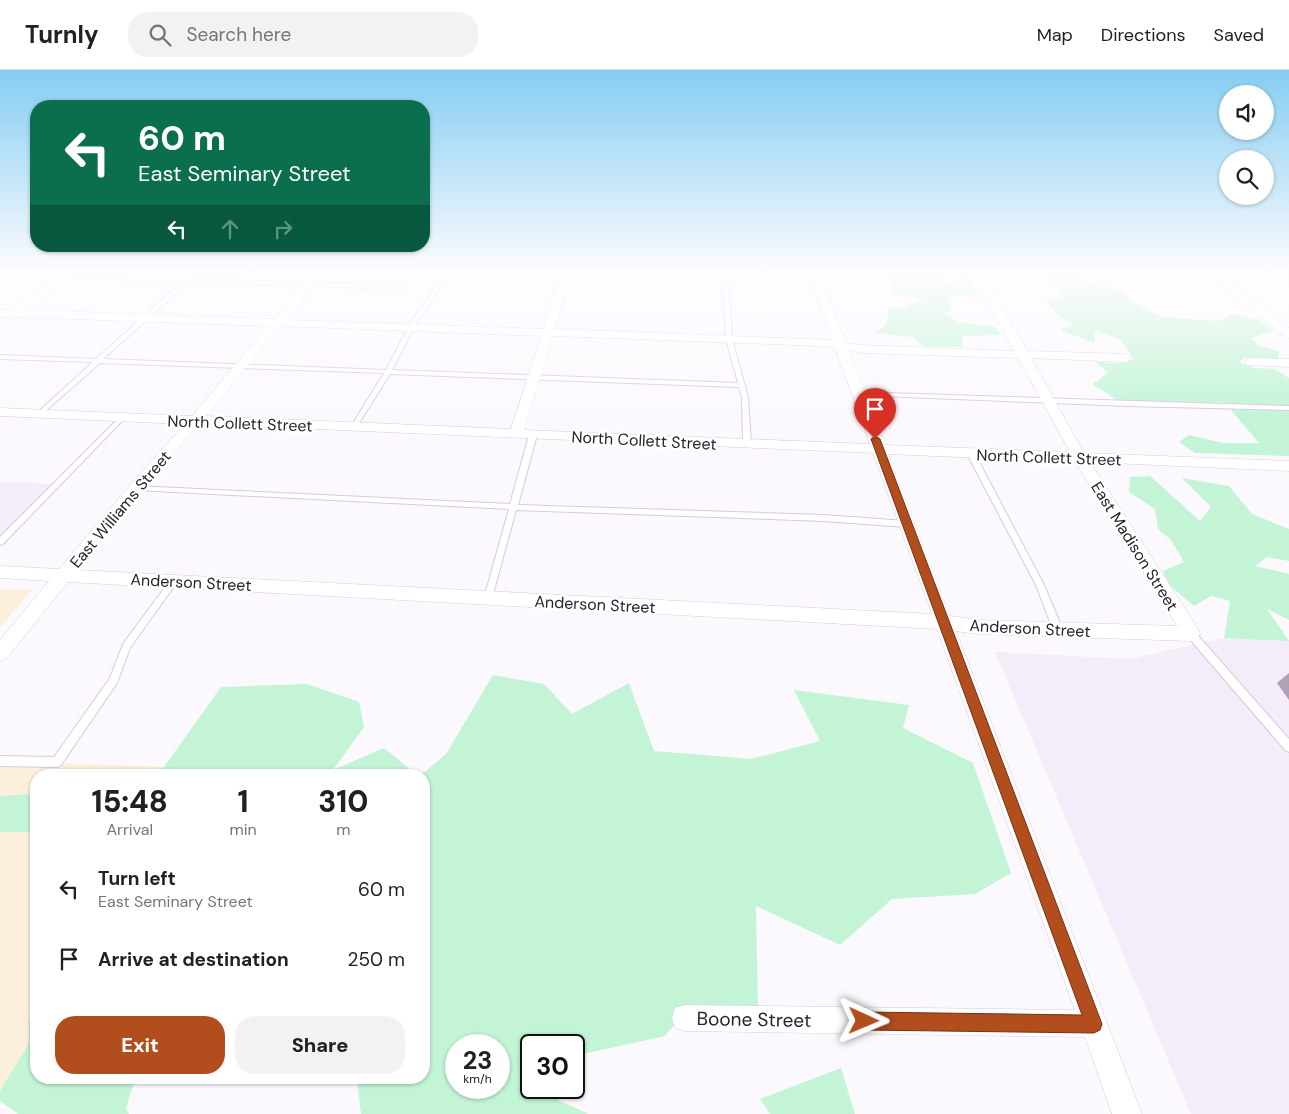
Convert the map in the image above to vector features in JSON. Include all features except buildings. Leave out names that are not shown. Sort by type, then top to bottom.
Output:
[{"type":"street","name":"East Williams Street","points":[[0,653],[135,488],[195,421],[276,323]]},
{"type":"street","points":[[296,323],[823,342],[861,350],[1126,358]]},
{"type":"street","points":[[516,434],[551,323]]},
{"type":"street","points":[[832,323],[1127,1114]]},
{"type":"street","name":"East Madison Street","points":[[1004,323],[1080,458],[1191,634]]},
{"type":"street","points":[[1275,323],[1289,334]]},
{"type":"street","points":[[1251,362],[1289,363]]},
{"type":"street","name":"North Collett Street","points":[[0,412],[1289,466]]},
{"type":"street","name":"Anderson Street","points":[[0,572],[943,622],[979,627],[1191,634]]},
{"type":"street","name":"Boone Street","points":[[685,1018],[1094,1024]]},
{"type":"lane","points":[[39,414],[141,323]]},
{"type":"lane","points":[[353,428],[388,372],[414,323]]},
{"type":"lane","points":[[727,323],[728,339],[742,385],[747,444]]},
{"type":"lane","points":[[0,357],[742,385]]},
{"type":"lane","points":[[858,394],[1165,406],[1289,408]]},
{"type":"lane","points":[[0,542],[122,418]]},
{"type":"lane","points":[[488,598],[533,435]]},
{"type":"lane","points":[[971,454],[1040,584],[1058,630]]},
{"type":"lane","points":[[135,488],[513,507],[824,518],[906,524]]},
{"type":"lane","points":[[0,761],[57,762],[114,680],[126,646],[174,581]]},
{"type":"lane","name":"East Madison Street","points":[[1191,634],[1289,747]]},
{"type":"shaded area","points":[[0,482],[57,484],[0,542]]},
{"type":"shaded area","points":[[0,589],[32,590],[0,627]]},
{"type":"shaded area","points":[[1224,638],[1289,640],[1289,1114],[1191,1114],[995,652],[1129,659]]},
{"type":"shaded area","points":[[0,761],[164,767],[162,769],[30,769],[29,1043],[0,1091]]},
{"type":"green space","points":[[964,323],[996,327],[1001,335],[962,336],[963,347],[923,346],[912,337],[875,333],[886,324]]},
{"type":"green space","points":[[1070,323],[1263,323],[1274,331],[1251,338],[1262,347],[1279,351],[1278,359],[1244,358],[1240,362],[1255,368],[1275,369],[1289,378],[1289,456],[1195,453],[1179,442],[1189,435],[1223,443],[1259,443],[1224,402],[1174,406],[1118,401],[1093,384],[1108,373],[1096,362],[1115,363],[1134,360],[1120,339],[1094,330],[1095,343],[1060,330],[1073,324]]},
{"type":"green space","points":[[1150,476],[1200,521],[1211,507],[1182,478],[1229,486],[1252,514],[1289,529],[1289,561],[1267,557],[1255,566],[1289,574],[1289,620],[1267,609],[1289,641],[1224,638],[1230,601],[1211,596],[1194,606],[1169,585],[1163,571],[1184,562],[1171,540],[1158,529],[1155,509],[1129,492],[1130,477]]},
{"type":"green space","points":[[493,675],[544,684],[572,714],[629,683],[654,751],[751,759],[820,741],[794,690],[909,705],[903,728],[973,763],[1011,873],[975,894],[892,899],[840,945],[756,906],[758,1008],[690,1006],[665,1036],[585,1054],[585,1034],[520,1034],[520,1099],[558,1100],[589,1114],[361,1114],[358,1084],[430,1084],[430,769],[428,769],[446,754]]},
{"type":"green space","points":[[307,684],[359,702],[364,727],[334,769],[160,769],[164,767],[221,687]]},
{"type":"green space","points":[[384,748],[410,769],[335,769]]},
{"type":"green space","points":[[30,794],[30,832],[0,832],[0,796]]},
{"type":"green space","points":[[30,1019],[30,1084],[133,1084],[126,1108],[129,1114],[18,1114],[0,1101],[0,1091],[29,1043]]},
{"type":"green space","points":[[841,1068],[855,1114],[770,1114],[760,1099]]},
{"type":"route","points":[[864,1021],[1094,1024],[875,439]]}]
